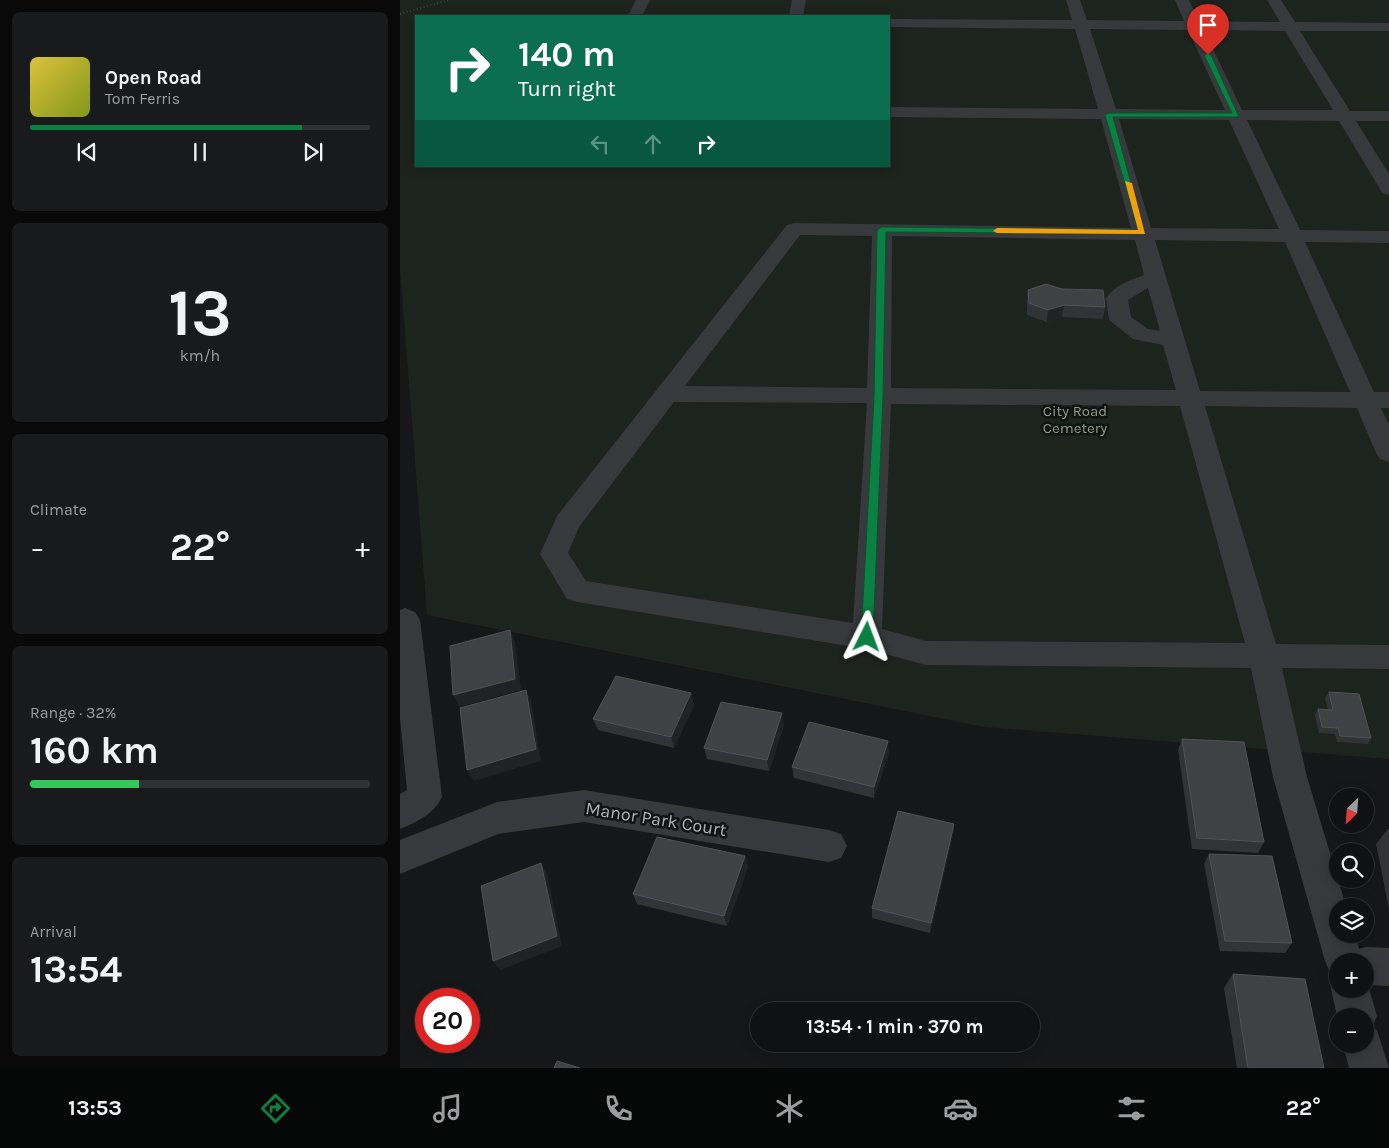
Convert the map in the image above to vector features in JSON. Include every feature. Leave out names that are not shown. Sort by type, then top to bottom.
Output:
[{"type":"street","points":[[636,15],[643,0]]},
{"type":"street","points":[[796,15],[799,0]]},
{"type":"street","points":[[1073,0],[1109,115],[1264,656],[1288,773],[1342,953]]},
{"type":"street","points":[[1182,0],[1292,235],[1389,453]]},
{"type":"street","points":[[1274,0],[1389,189]]},
{"type":"street","points":[[890,23],[1389,27]]},
{"type":"street","points":[[890,112],[1389,116]]},
{"type":"street","points":[[1389,237],[1142,232],[794,229],[567,523],[554,554],[577,591],[867,637],[926,652],[1389,657]]},
{"type":"street","points":[[867,637],[878,397],[882,230]]},
{"type":"street","points":[[1156,278],[1132,287],[1117,298],[1120,320],[1142,334],[1173,340]]},
{"type":"street","points":[[667,394],[1389,400]]},
{"type":"street","points":[[400,622],[405,620],[425,797],[400,814]]},
{"type":"street","name":"Manor Park Court","points":[[400,858],[497,818],[584,806],[828,846]]},
{"type":"street","points":[[1374,966],[1389,967]]},
{"type":"street","points":[[1365,1053],[1369,1068]]},
{"type":"path","points":[[400,14],[449,0]]},
{"type":"green space","name":"City Road Cemetery","points":[[400,0],[1389,0],[1389,759],[984,727],[427,615],[400,270]]},
{"type":"building","points":[[1046,284],[1062,289],[1103,290],[1105,307],[1064,305],[1048,310],[1029,303],[1028,290]]},
{"type":"building","points":[[510,630],[515,679],[453,695],[450,646]]},
{"type":"building","points":[[616,676],[691,693],[671,737],[593,719]]},
{"type":"building","points":[[526,690],[536,749],[467,770],[460,708]]},
{"type":"building","points":[[1329,692],[1359,694],[1371,738],[1340,736],[1338,728],[1322,727],[1318,709],[1333,710]]},
{"type":"building","points":[[721,702],[782,713],[767,760],[704,748]]},
{"type":"building","points":[[809,722],[888,741],[874,787],[792,767]]},
{"type":"building","points":[[1182,739],[1244,742],[1264,842],[1197,838]]},
{"type":"building","points":[[898,811],[954,824],[931,923],[872,908]]},
{"type":"building","points":[[657,837],[745,856],[724,916],[633,894]]},
{"type":"building","points":[[1209,854],[1272,856],[1292,943],[1225,941]]},
{"type":"building","points":[[541,863],[557,936],[493,961],[481,886]]},
{"type":"building","points":[[1233,974],[1305,979],[1324,1068],[1248,1068]]},
{"type":"building","points":[[557,1061],[580,1068],[554,1068]]},
{"type":"slow traffic","points":[[997,231],[1142,232],[1128,183]]},
{"type":"route","points":[[867,637],[878,397],[882,230],[1142,232],[1109,115],[1237,115],[1208,55]]}]
